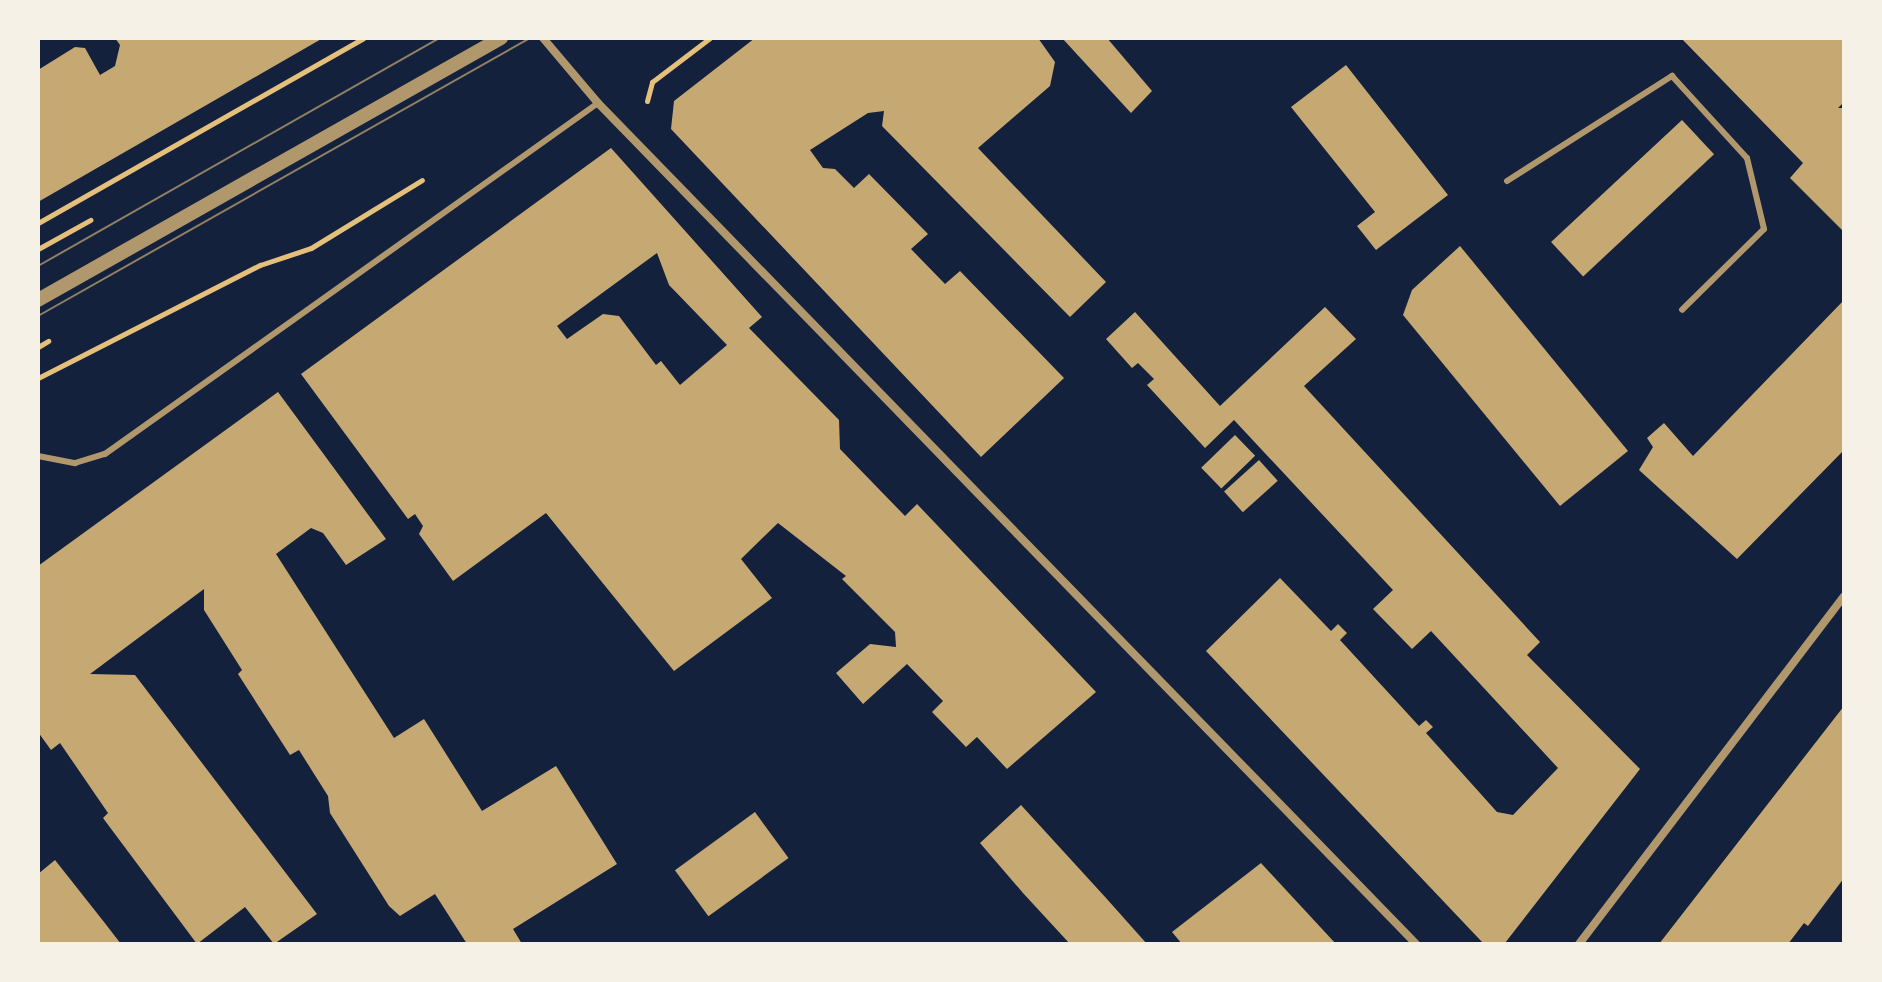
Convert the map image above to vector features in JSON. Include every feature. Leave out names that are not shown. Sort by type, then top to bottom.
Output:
[{"type":"street","points":[[38,300],[501,38]]},
{"type":"street","points":[[543,38],[598,103],[1416,944]]},
{"type":"street","points":[[1579,944],[1844,596]]},
{"type":"lane","points":[[1507,181],[1672,76],[1747,158],[1764,229],[1682,310]]},
{"type":"lane","points":[[38,456],[75,463],[105,454],[598,103]]},
{"type":"path","points":[[38,223],[363,38]]},
{"type":"path","points":[[38,378],[260,265],[311,248],[415,183]]},
{"type":"building","points":[[115,38],[323,38],[38,202],[38,70],[75,47],[85,48],[100,75],[115,66],[120,45]]},
{"type":"building","points":[[755,38],[1038,38],[1055,62],[1050,86],[978,148],[1106,282],[1070,317],[882,126],[884,111],[868,113],[810,150],[823,168],[835,169],[854,188],[869,174],[928,234],[911,249],[945,284],[960,271],[1064,378],[981,457],[671,129],[674,101]]},
{"type":"building","points":[[1062,38],[1107,38],[1152,91],[1131,113]]},
{"type":"building","points":[[1681,38],[1844,38],[1844,102],[1838,108],[1844,108],[1844,232],[1790,178],[1803,163]]},
{"type":"building","points":[[1346,65],[1448,195],[1376,250],[1357,226],[1375,212],[1291,107]]},
{"type":"building","points":[[1682,120],[1714,154],[1583,276],[1551,242]]},
{"type":"building","points":[[611,148],[762,317],[749,328],[839,420],[840,449],[905,516],[917,504],[1096,692],[1007,769],[977,737],[966,747],[932,712],[943,701],[907,664],[863,704],[836,673],[870,644],[896,647],[895,632],[842,579],[846,576],[778,523],[741,559],[772,598],[674,671],[546,513],[453,581],[419,534],[423,526],[415,514],[408,519],[301,374]],"holes":[[[657,253],[669,285],[727,345],[680,385],[661,361],[656,365],[619,316],[603,314],[567,339],[557,326]]]},
{"type":"building","points":[[1460,246],[1628,451],[1560,506],[1403,315],[1412,290]]},
{"type":"building","points":[[1844,300],[1844,450],[1737,559],[1639,470],[1653,447],[1647,438],[1664,423],[1693,456]]},
{"type":"building","points":[[1325,307],[1356,339],[1304,386],[1540,642],[1527,655],[1640,769],[1505,943],[1483,943],[1206,651],[1280,578],[1331,631],[1338,624],[1347,633],[1340,640],[1419,726],[1426,720],[1433,727],[1426,733],[1497,812],[1513,815],[1558,768],[1431,631],[1412,649],[1373,609],[1393,590],[1234,420],[1205,448],[1147,385],[1154,379],[1138,363],[1132,368],[1106,339],[1135,312],[1220,406]]},
{"type":"building","points":[[278,392],[386,539],[346,565],[323,533],[311,528],[276,554],[394,738],[424,719],[482,811],[556,766],[617,864],[513,929],[522,944],[467,944],[435,894],[400,916],[389,906],[330,813],[328,796],[299,750],[290,755],[238,674],[242,670],[204,610],[204,589],[90,674],[135,675],[317,914],[274,944],[245,907],[197,944],[103,818],[108,813],[60,743],[51,750],[38,732],[38,566]]},
{"type":"building","points":[[1235,435],[1255,456],[1221,489],[1201,468]]},
{"type":"building","points":[[1259,460],[1278,481],[1243,512],[1224,491]]},
{"type":"building","points":[[1844,706],[1844,878],[1808,926],[1804,923],[1788,944],[1659,944]]},
{"type":"building","points":[[1021,805],[1147,944],[1070,944],[1023,893],[980,843]]},
{"type":"building","points":[[755,812],[789,858],[708,916],[675,870]]},
{"type":"building","points":[[55,860],[121,944],[38,944],[38,874]]},
{"type":"building","points":[[1261,863],[1336,944],[1182,944],[1172,932]]},
{"type":"tram line","points":[[38,266],[440,38]]},
{"type":"tram line","points":[[38,316],[530,38]]}]
